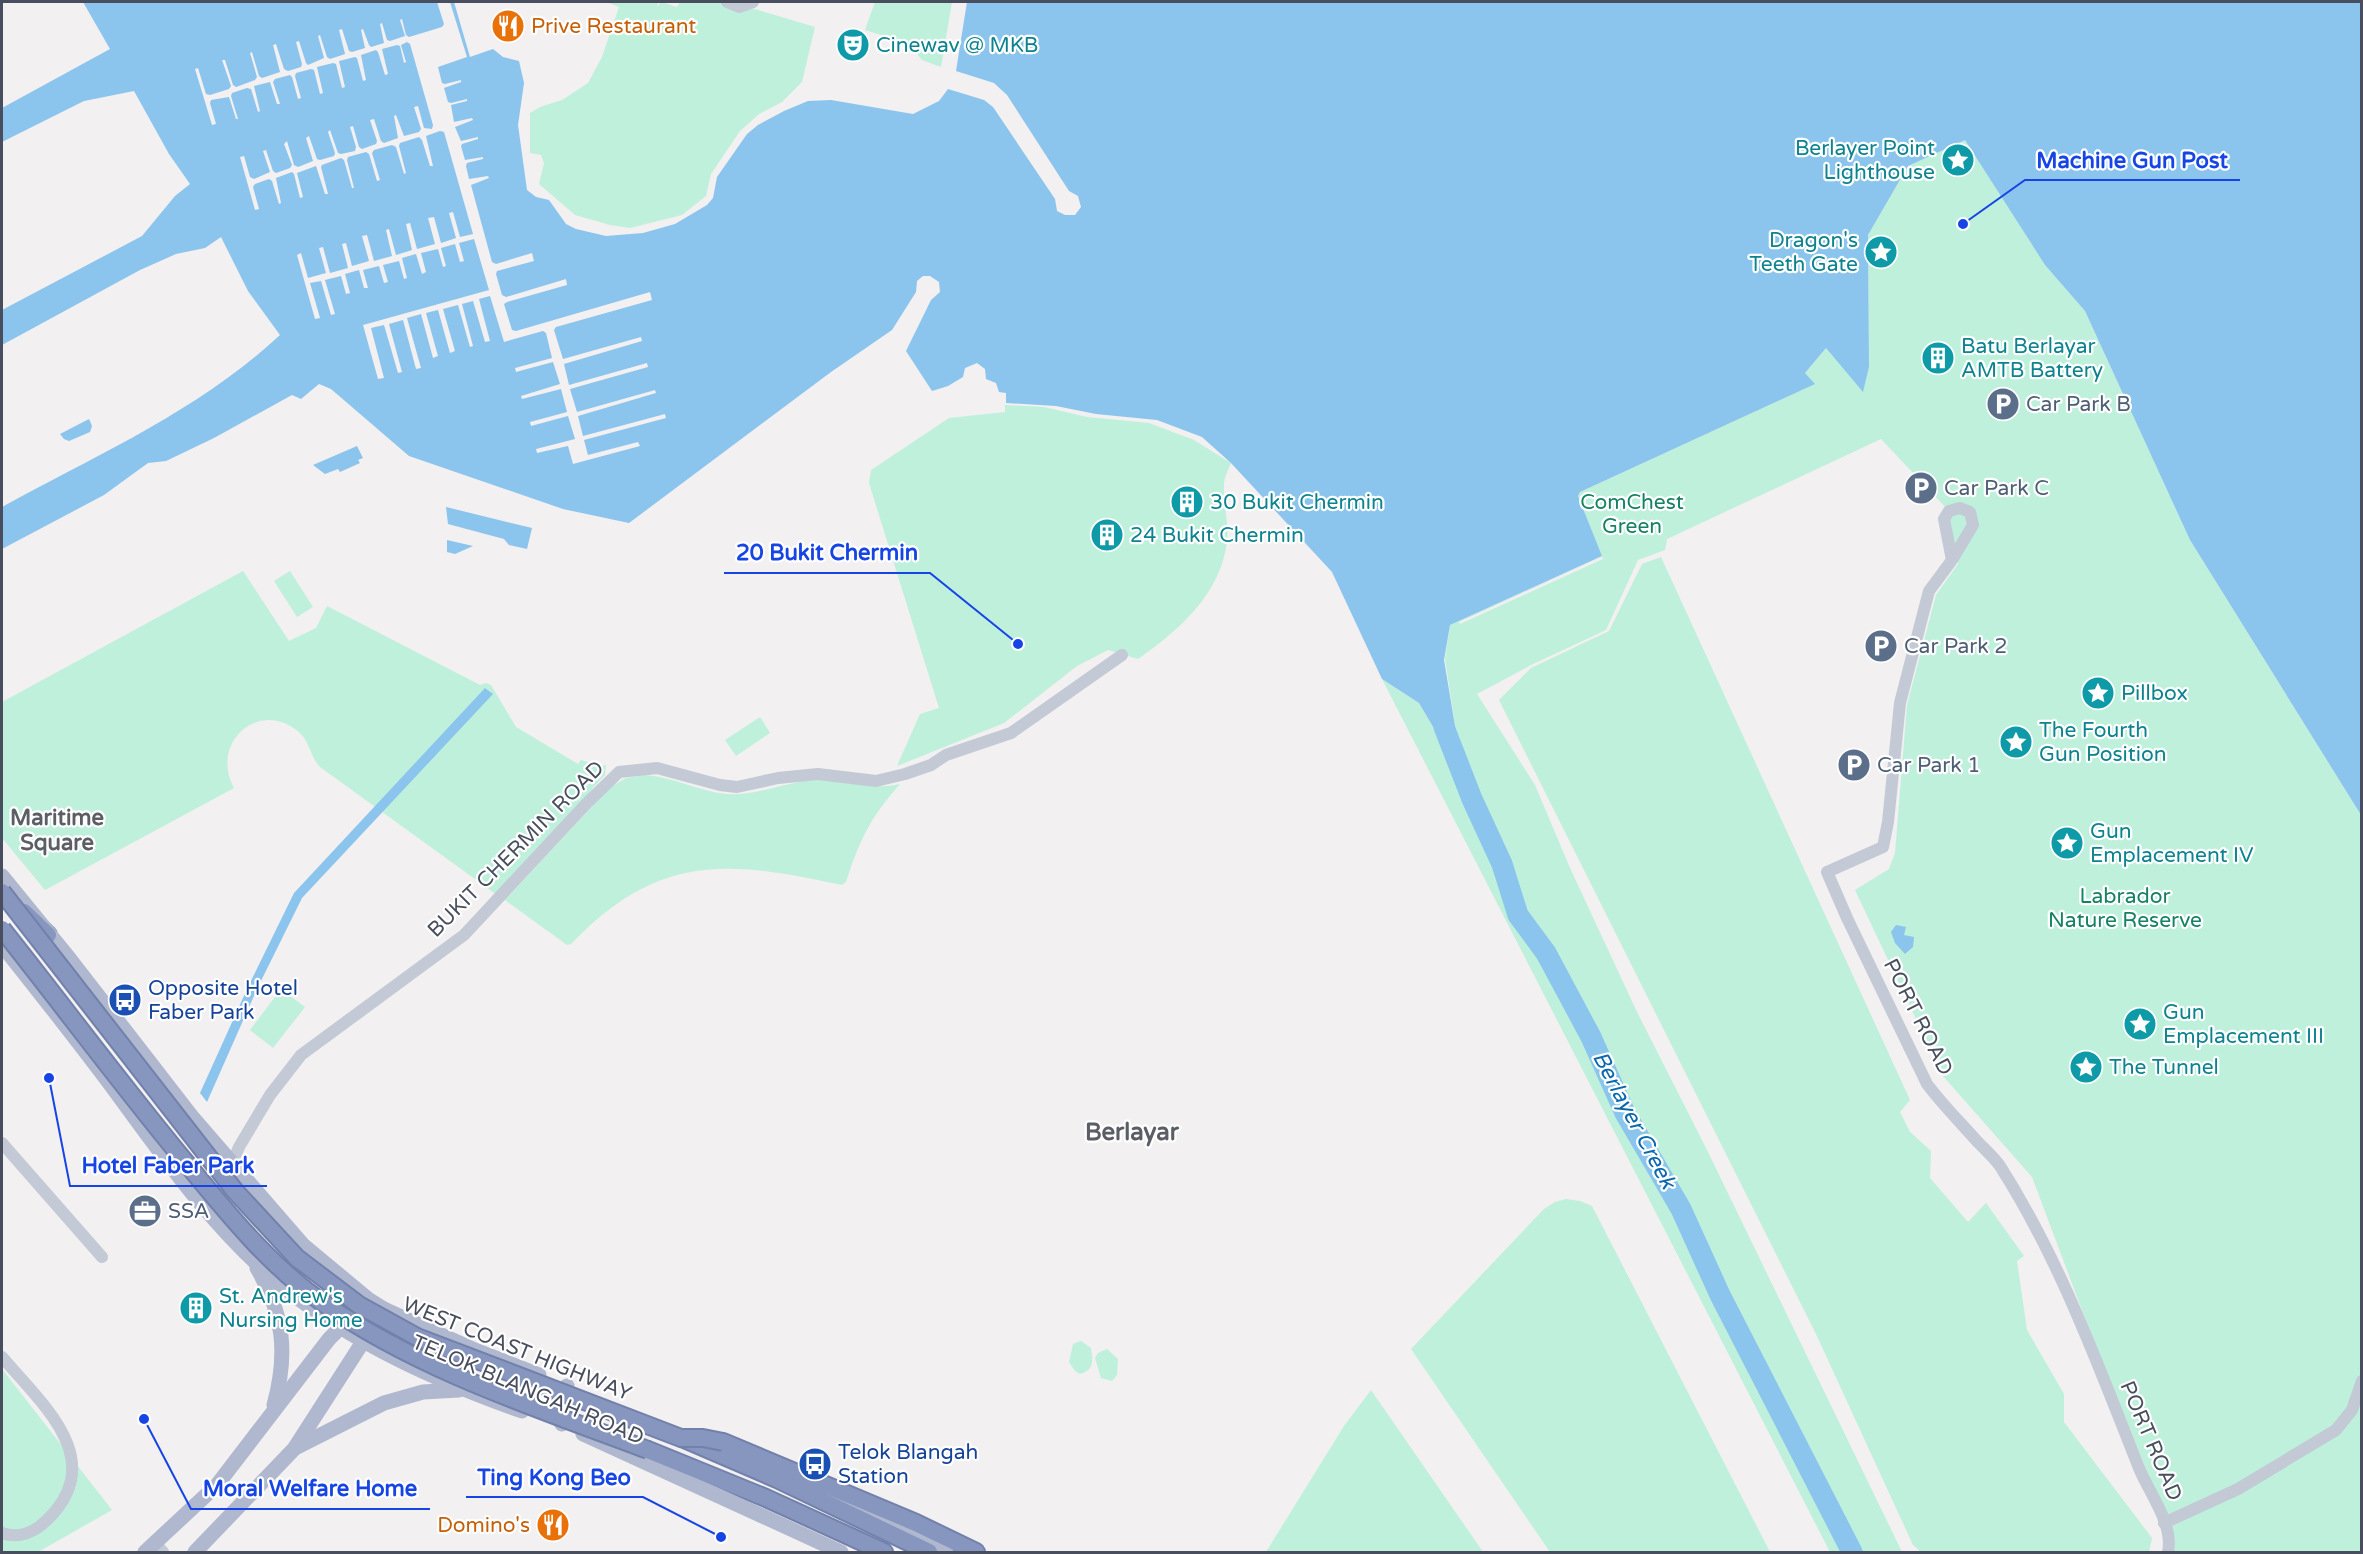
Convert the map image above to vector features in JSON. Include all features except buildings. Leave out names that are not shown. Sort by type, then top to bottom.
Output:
[{"type":"highway","points":[[2,891],[48,935]]},
{"type":"highway","name":"WEST COAST HIGHWAY","points":[[2,891],[235,1191],[297,1258],[359,1305],[417,1337],[681,1438],[777,1479],[929,1552]]},
{"type":"highway","name":"WEST COAST HIGHWAY","points":[[2,929],[143,1111],[225,1211],[284,1273],[322,1302],[374,1336],[442,1370],[766,1498],[884,1552]]},
{"type":"highway","points":[[681,1438],[702,1438],[723,1442],[916,1523],[976,1552]]},
{"type":"main road","name":"TELOK BLANGAH ROAD","points":[[2,876],[232,1164],[303,1245],[368,1299],[384,1309],[475,1350],[729,1449],[894,1524],[946,1552]]},
{"type":"main road","name":"TELOK BLANGAH ROAD","points":[[2,945],[216,1219],[283,1287],[362,1341],[461,1390],[562,1424],[841,1552]]},
{"type":"main road","points":[[251,1257],[275,1302],[282,1335],[280,1379],[271,1413]]},
{"type":"main road","points":[[155,1549],[217,1485],[271,1413],[340,1328],[368,1299]]},
{"type":"main road","points":[[195,1552],[294,1449],[384,1309]]},
{"type":"main road","points":[[562,1424],[555,1415],[554,1404],[558,1393],[567,1386]]},
{"type":"main road","points":[[294,1449],[384,1403],[423,1392],[461,1390]]},
{"type":"main road","points":[[210,1552],[214,1533]]},
{"type":"street","points":[[728,2],[739,7],[753,2]]},
{"type":"street","points":[[1948,532],[1958,537],[1969,533],[1973,525],[1972,516],[1960,508],[1949,511],[1945,516],[1944,525],[1948,532],[1952,560]]},
{"type":"street","name":"PORT ROAD","points":[[1969,533],[1929,591],[1900,703],[1888,822],[1883,847],[1827,872],[1927,1084],[1998,1164],[2069,1293],[2141,1473],[2164,1523]]},
{"type":"street","name":"BUKIT CHERMIN ROAD","points":[[216,1219],[215,1208],[218,1197],[239,1147],[270,1095],[301,1055],[464,935],[586,804],[620,772],[657,768],[737,788],[778,778],[818,774],[876,781],[931,765],[946,755],[1011,733],[1122,655]]},
{"type":"street","points":[[2,1143],[102,1257]]},
{"type":"street","points":[[2,1357],[44,1406],[69,1444],[74,1473],[65,1499],[37,1529],[23,1535],[2,1533]]},
{"type":"street","points":[[2169,1552],[2168,1534],[2164,1523],[2238,1489],[2336,1430],[2352,1410],[2361,1381]]},
{"type":"green space","points":[[607,2],[658,2],[657,7],[661,2],[677,7],[680,2],[731,2],[815,27],[802,82],[782,102],[759,114],[740,131],[711,174],[706,196],[682,215],[630,228],[575,215],[539,184],[544,163],[541,155],[530,153],[530,113],[562,100],[588,83],[602,57],[619,7]]},
{"type":"green space","points":[[875,2],[952,2],[941,67],[922,60],[909,44],[865,30]]},
{"type":"green space","name":"Labrador Nature Reserve","points":[[1965,139],[2045,265],[2085,311],[2190,540],[2361,815],[2361,1552],[2170,1552],[2172,1532],[2097,1350],[2032,1177],[1943,1076],[1855,890],[1889,869],[1895,853],[1907,705],[1936,595],[1958,564],[1948,532],[1949,511],[1881,439],[1667,539],[1665,550],[1638,560],[1606,630],[1531,665],[1477,694],[1535,785],[1570,868],[1637,1012],[1707,1150],[1902,1552],[1830,1552],[1382,679],[1419,703],[1449,754],[1459,751],[1445,659],[1450,625],[1602,557],[1578,496],[1580,492],[1814,384],[1805,373],[1826,348],[1863,391],[1869,367],[1868,235],[1908,166]]},
{"type":"green space","points":[[1005,405],[1044,407],[1087,417],[1149,423],[1194,440],[1231,463],[1224,482],[1227,541],[1223,560],[1216,578],[1196,609],[1168,636],[1138,659],[1108,650],[1077,666],[1004,723],[897,766],[920,714],[939,708],[869,483],[871,470],[949,418],[1005,412]]},
{"type":"green space","points":[[1661,557],[1910,1100],[1900,1112],[1910,1132],[1931,1151],[1930,1178],[1968,1222],[1986,1203],[2024,1256],[2017,1261],[2027,1330],[2064,1394],[2064,1422],[2152,1538],[2149,1552],[1921,1552],[1913,1545],[1816,1334],[1499,700],[1531,668],[1609,631],[1642,564]]},
{"type":"green space","points":[[243,571],[289,641],[316,628],[327,606],[480,685],[486,683],[491,685],[516,727],[578,764],[581,760],[600,766],[606,765],[605,775],[592,789],[591,795],[497,895],[320,767],[304,737],[295,729],[280,722],[266,720],[252,724],[232,743],[228,756],[228,772],[234,788],[45,890],[2,838],[2,702]]},
{"type":"green space","points":[[290,571],[313,607],[297,617],[274,581]]},
{"type":"green space","points":[[760,717],[770,733],[736,756],[725,740]]},
{"type":"green space","points":[[645,775],[666,778],[726,794],[748,793],[817,780],[869,786],[900,784],[867,830],[846,882],[842,885],[763,871],[729,869],[696,871],[665,879],[634,893],[603,914],[571,944],[567,945],[505,900],[609,788],[626,778]]},
{"type":"green space","points":[[281,989],[305,1007],[273,1048],[250,1030]]},
{"type":"green space","points":[[1566,1199],[1592,1206],[1770,1552],[1550,1552],[1411,1349],[1544,1209],[1555,1202]]},
{"type":"green space","points":[[1081,1341],[1091,1348],[1092,1361],[1088,1370],[1080,1374],[1069,1362],[1073,1344]]},
{"type":"green space","points":[[1107,1349],[1118,1359],[1117,1375],[1112,1381],[1101,1378],[1095,1358],[1098,1353]]},
{"type":"green space","points":[[2,1369],[112,1510],[38,1552],[2,1552]]},
{"type":"green space","points":[[1371,1390],[1483,1552],[1266,1552],[1344,1426]]},
{"type":"water","points":[[83,2],[454,2],[470,57],[493,49],[503,57],[519,61],[524,83],[518,125],[527,190],[536,197],[549,200],[566,224],[576,229],[606,236],[643,233],[675,224],[707,205],[713,198],[717,177],[747,134],[758,125],[784,111],[808,101],[831,100],[913,114],[939,101],[948,89],[984,100],[993,107],[1055,199],[1057,211],[1065,215],[1075,215],[1081,207],[1078,196],[1069,191],[1007,95],[994,83],[956,71],[967,2],[2361,2],[2361,815],[2190,540],[2085,311],[2045,265],[1965,140],[1908,166],[1868,235],[1869,367],[1863,392],[1826,348],[1805,373],[1815,384],[1580,492],[1578,496],[1602,556],[1450,625],[1444,660],[1459,750],[1449,754],[1419,703],[1382,679],[1332,572],[1231,463],[1202,437],[1157,420],[1096,414],[1056,406],[1006,403],[1006,393],[999,392],[996,383],[986,379],[985,369],[977,363],[965,368],[963,377],[948,386],[932,391],[906,351],[931,300],[940,292],[939,282],[930,276],[923,276],[917,281],[916,292],[892,330],[831,372],[629,523],[563,509],[409,456],[331,389],[319,384],[301,399],[292,395],[214,438],[166,461],[148,463],[104,495],[2,549],[2,507],[111,450],[182,409],[249,362],[280,335],[248,291],[221,237],[205,248],[176,254],[140,270],[2,345],[2,310],[142,236],[175,196],[190,184],[169,154],[134,91],[84,101],[2,142],[2,108],[110,49]]},
{"type":"water","points":[[89,419],[92,426],[90,432],[69,441],[60,434]]},
{"type":"water","points":[[357,446],[363,458],[358,460],[360,463],[340,472],[338,469],[325,474],[313,465]]},
{"type":"water","points":[[446,507],[532,528],[527,549],[509,545],[504,539],[448,524]]},
{"type":"water","points":[[447,540],[473,546],[455,554],[447,552]]},
{"type":"water","points":[[485,688],[493,694],[302,898],[257,989],[207,1102],[200,1093],[294,893]]},
{"type":"water","points":[[1896,925],[1906,927],[1904,935],[1914,937],[1913,947],[1905,954],[1895,943],[1891,932]]},
{"type":"pier","points":[[437,2],[450,2],[467,57],[438,67],[442,83],[461,80],[461,82],[444,88],[448,102],[467,99],[467,101],[451,105],[454,122],[472,118],[473,120],[455,127],[461,141],[478,137],[461,146],[465,160],[483,157],[483,159],[467,163],[469,179],[488,176],[489,178],[471,185],[492,262],[496,264],[532,253],[534,261],[497,271],[502,295],[506,297],[566,279],[567,285],[504,304],[512,330],[516,331],[650,292],[652,300],[556,327],[554,330],[563,359],[641,337],[642,341],[564,364],[569,385],[647,363],[648,367],[570,389],[577,412],[655,390],[656,393],[578,416],[583,436],[665,414],[666,418],[584,440],[588,455],[638,442],[640,446],[573,464],[568,446],[537,453],[536,449],[575,439],[568,416],[531,426],[530,422],[567,412],[561,389],[522,399],[521,396],[560,384],[553,362],[516,372],[515,368],[552,358],[546,333],[543,331],[504,342],[490,296],[479,299],[490,341],[485,342],[473,301],[462,304],[473,346],[470,347],[458,305],[443,309],[455,351],[450,353],[438,310],[426,313],[438,356],[433,358],[421,314],[407,318],[421,368],[416,369],[403,320],[389,324],[402,372],[398,373],[384,325],[371,328],[384,378],[378,379],[363,325],[489,290],[474,239],[459,243],[464,261],[460,262],[455,244],[441,248],[446,266],[443,267],[438,249],[421,253],[426,272],[422,274],[416,254],[402,258],[407,278],[404,279],[399,261],[383,265],[388,282],[384,283],[379,266],[363,270],[368,288],[364,288],[359,270],[345,274],[350,293],[346,294],[341,276],[325,280],[335,314],[331,315],[321,281],[310,283],[320,318],[315,319],[297,255],[301,253],[308,278],[326,273],[319,248],[323,247],[330,273],[348,268],[342,244],[346,243],[352,266],[369,261],[362,236],[367,235],[374,261],[392,256],[386,230],[389,229],[396,255],[412,250],[406,224],[410,223],[417,249],[435,244],[428,218],[434,217],[441,243],[456,238],[449,213],[453,212],[460,237],[473,234],[444,132],[440,131],[426,136],[433,166],[430,166],[419,137],[400,143],[406,173],[404,174],[396,147],[392,145],[374,150],[372,153],[380,180],[377,181],[369,154],[366,152],[348,157],[354,188],[352,188],[344,160],[341,158],[321,167],[328,194],[325,194],[316,166],[297,173],[303,197],[300,198],[292,172],[276,178],[281,203],[279,204],[272,181],[269,179],[255,184],[253,187],[259,209],[255,210],[240,157],[244,156],[250,177],[254,179],[270,172],[263,151],[266,150],[273,171],[276,173],[290,168],[292,165],[284,144],[287,141],[294,165],[298,167],[313,161],[306,138],[309,136],[317,159],[334,156],[328,132],[330,130],[338,153],[355,151],[350,127],[353,126],[359,147],[362,149],[376,144],[370,120],[374,119],[381,141],[384,143],[398,138],[394,116],[396,115],[404,136],[419,132],[421,129],[414,107],[418,106],[424,128],[432,129],[433,125],[410,44],[407,42],[401,45],[406,62],[404,63],[400,46],[382,49],[388,74],[385,75],[376,50],[361,55],[366,80],[363,81],[357,58],[339,61],[345,87],[342,88],[336,64],[317,67],[323,93],[320,94],[314,70],[311,69],[296,73],[301,98],[298,99],[290,75],[275,79],[273,82],[280,104],[277,104],[270,82],[254,86],[260,111],[258,112],[251,89],[247,88],[232,93],[238,119],[236,119],[229,97],[211,100],[216,124],[212,125],[195,69],[198,68],[206,94],[210,95],[229,89],[231,86],[222,60],[225,60],[233,85],[236,87],[255,80],[257,77],[250,53],[252,52],[259,76],[262,78],[280,72],[273,45],[276,44],[284,69],[288,71],[301,67],[302,64],[296,42],[299,41],[308,65],[324,58],[318,36],[320,35],[327,57],[330,59],[345,54],[339,30],[342,29],[349,51],[352,52],[365,48],[361,30],[363,29],[371,47],[384,43],[380,24],[382,23],[387,40],[390,41],[405,36],[400,20],[402,19],[406,35],[409,37],[442,27],[444,24]]},
{"type":"pier","points":[[1602,557],[1603,559],[1460,624],[1459,622]]},
{"type":"waterway","name":"Berlayer Creek","points":[[1444,727],[1472,799],[1502,864],[1518,915],[1546,953],[1591,1037],[1625,1113],[1681,1209],[1720,1295],[1852,1552]]},
{"type":"place","name":"Prive Restaurant","points":[[508,26]]},
{"type":"place","name":"Cinewav @ MKB","points":[[853,45]]},
{"type":"place","name":"Berlayer Point Lighthouse","points":[[1958,160]]},
{"type":"place","name":"Machine Gun Post","points":[[1963,224]]},
{"type":"place","name":"Dragon's Teeth Gate","points":[[1881,252]]},
{"type":"place","name":"Batu Berlayar AMTB Battery","points":[[1938,358]]},
{"type":"place","name":"Car Park B","points":[[2003,404]]},
{"type":"place","name":"Car Park C","points":[[1921,488]]},
{"type":"place","name":"30 Bukit Chermin","points":[[1187,502]]},
{"type":"place","name":"24 Bukit Chermin","points":[[1107,535]]},
{"type":"place","name":"20 Bukit Chermin","points":[[1018,644]]},
{"type":"place","name":"Car Park 2","points":[[1881,646]]},
{"type":"place","name":"Pillbox","points":[[2098,693]]},
{"type":"place","name":"The Fourth Gun Position","points":[[2016,742]]},
{"type":"place","name":"Car Park 1","points":[[1854,765]]},
{"type":"place","name":"Gun Emplacement IV","points":[[2067,843]]},
{"type":"place","name":"Opposite Hotel Faber Park","points":[[125,1000]]},
{"type":"place","name":"Gun Emplacement III","points":[[2140,1024]]},
{"type":"place","name":"The Tunnel","points":[[2086,1067]]},
{"type":"place","name":"Hotel Faber Park","points":[[49,1078]]},
{"type":"place","name":"SSA","points":[[145,1211]]},
{"type":"place","name":"St. Andrew's Nursing Home","points":[[196,1308]]},
{"type":"place","name":"Moral Welfare Home","points":[[144,1419]]},
{"type":"place","name":"Telok Blangah Station","points":[[815,1464]]},
{"type":"place","name":"Domino's","points":[[553,1525]]},
{"type":"place","name":"Ting Kong Beo","points":[[721,1537]]},
{"type":"district","name":"Maritime Square","points":[[57,830]]},
{"type":"district","name":"Berlayar","points":[[1132,1132]]},
{"type":"park label","name":"ComChest Green","points":[[1632,514]]}]
